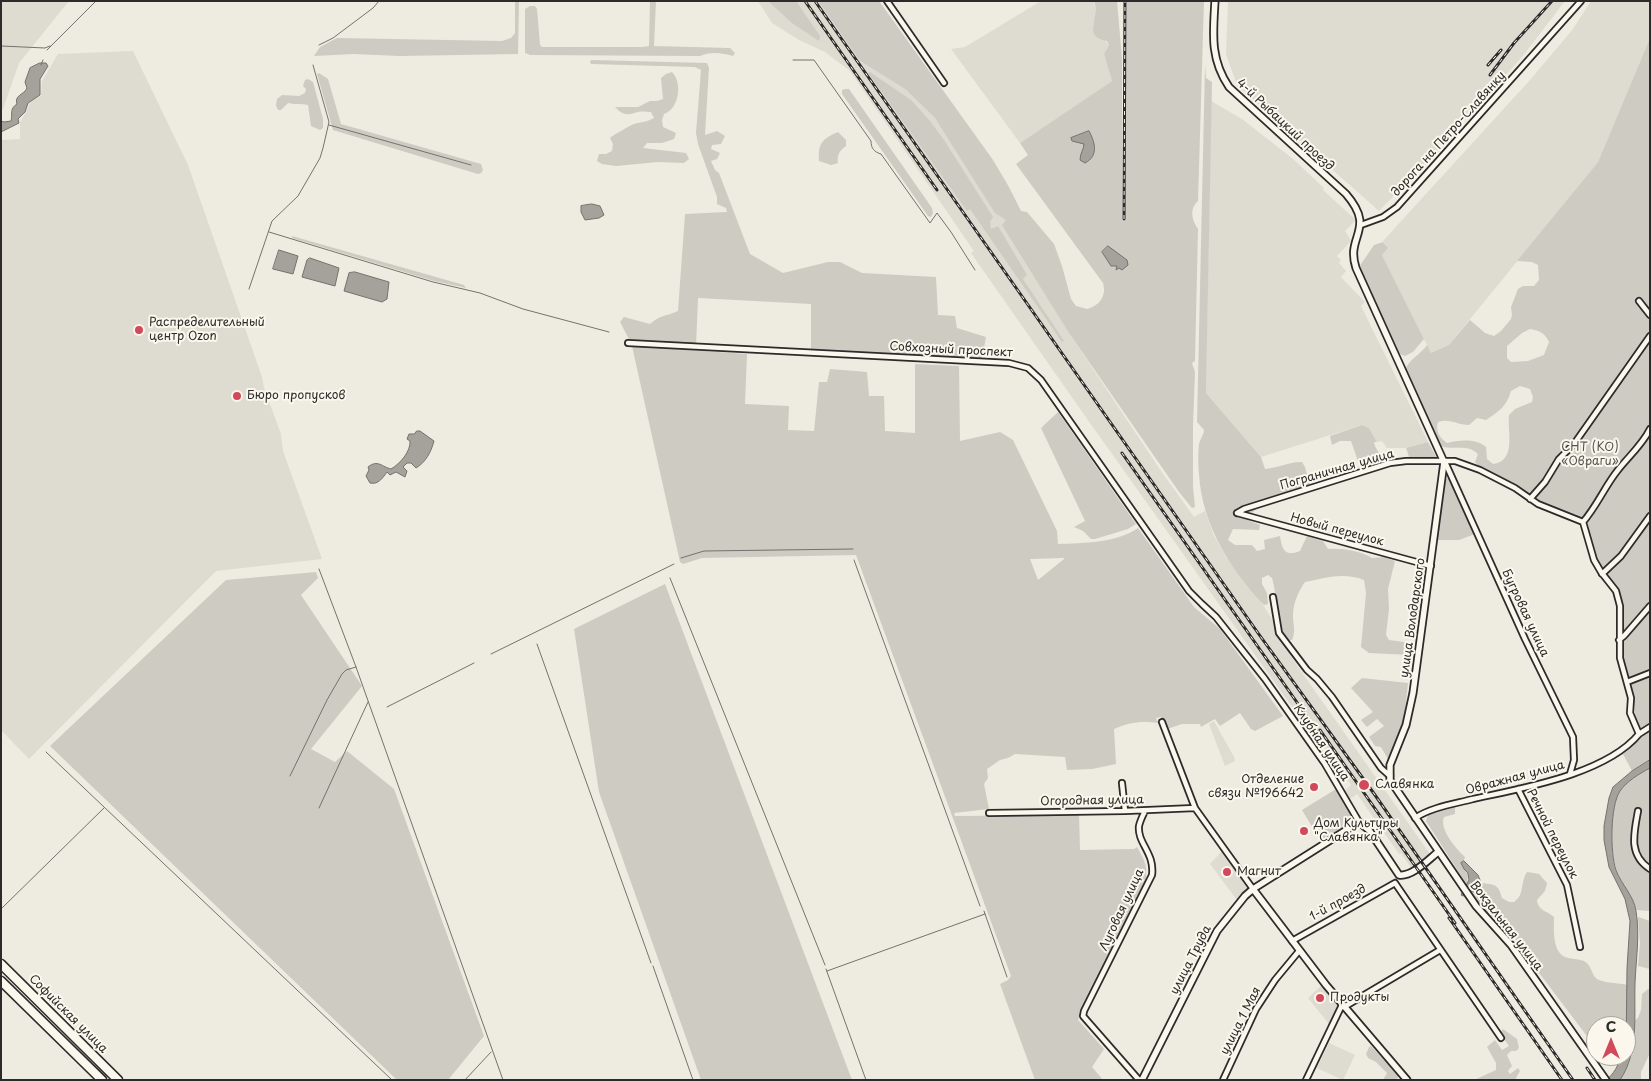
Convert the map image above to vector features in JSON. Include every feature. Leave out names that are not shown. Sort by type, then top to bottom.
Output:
[{"type":"main road","name":"Софийская улица","points":[[1,964],[118,1080]]},
{"type":"main road","name":"Софийская улица","points":[[1,981],[102,1080]]},
{"type":"street","points":[[886,1],[944,83]]},
{"type":"street","name":"4-й Рыбацкий проезд","points":[[1214,1],[1214,53],[1225,81],[1239,98],[1346,194],[1358,211],[1360,225]]},
{"type":"street","name":"дорога на Петро-Славянку","points":[[1360,225],[1383,217],[1397,207],[1581,1]]},
{"type":"street","name":"улица Володарского","points":[[1360,225],[1354,257],[1361,279],[1444,462],[1431,566],[1408,718],[1390,765],[1392,783]]},
{"type":"street","points":[[1639,301],[1650,314]]},
{"type":"street","points":[[1530,499],[1545,482],[1559,459],[1574,444],[1650,336]]},
{"type":"street","name":"Совхозный проспект","points":[[628,343],[1009,363],[1028,368],[1041,380],[1189,591],[1210,611]]},
{"type":"street","points":[[1639,734],[1630,713],[1631,698],[1620,658],[1620,606],[1616,591],[1602,574],[1594,560],[1583,522],[1614,476],[1650,429]]},
{"type":"street","name":"Пограничная улица","points":[[1237,513],[1244,509],[1390,463],[1406,461],[1455,461],[1480,470],[1515,488],[1538,504],[1583,522]]},
{"type":"street","name":"Бугровая улица","points":[[1444,462],[1525,639],[1573,737],[1574,760],[1570,774]]},
{"type":"street","name":"Новый переулок","points":[[1237,513],[1431,566]]},
{"type":"street","points":[[1602,574],[1621,556],[1650,516]]},
{"type":"street","points":[[1273,597],[1279,633],[1307,670],[1332,697],[1381,768],[1390,776]]},
{"type":"street","points":[[1619,640],[1650,606]]},
{"type":"street","name":"Клубная улица","points":[[1210,611],[1292,717],[1325,764],[1359,822],[1369,830],[1399,875]]},
{"type":"street","points":[[1627,682],[1650,673]]},
{"type":"street","points":[[1162,722],[1195,808],[1299,951],[1403,1078]]},
{"type":"street","name":"Овражная улица","points":[[1415,818],[1430,810],[1518,789],[1570,774],[1619,753],[1630,745],[1639,734],[1650,727]]},
{"type":"street","points":[[1122,783],[1125,811]]},
{"type":"street","name":"Вокзальная улица","points":[[1392,783],[1469,896],[1511,945],[1606,1080]]},
{"type":"street","name":"Речной переулок","points":[[1518,789],[1567,885],[1580,947]]},
{"type":"street","name":"Огородная улица","points":[[989,813],[1145,811],[1195,808]]},
{"type":"street","name":"Луговая улица","points":[[1140,1080],[1083,1016],[1084,1010],[1152,875],[1151,857],[1140,835],[1139,827],[1145,811]]},
{"type":"street","points":[[1638,811],[1633,842],[1636,856],[1650,869]]},
{"type":"street","name":"улица Труда","points":[[1140,1080],[1217,931],[1245,896],[1359,822]]},
{"type":"street","points":[[1438,852],[1415,870],[1399,875],[1395,883],[1501,1038]]},
{"type":"street","name":"1-й проезд","points":[[1292,941],[1395,883]]},
{"type":"street","points":[[1306,1080],[1343,1006],[1440,950]]},
{"type":"street","name":"улица 1 Мая","points":[[1223,1080],[1256,1009],[1275,980],[1299,951]]},
{"type":"shaded area","points":[[1,1],[69,1],[19,63],[3,109],[1,109]]},
{"type":"shaded area","points":[[758,1],[818,1],[860,61],[905,89],[935,118],[1002,210],[1069,333],[1161,471],[1194,517],[1205,511],[1214,536],[1226,557],[1260,600],[1277,627],[1278,636],[1298,667],[1430,854],[1412,869],[1401,853],[1399,854],[1357,794],[1350,799],[1345,791],[1351,785],[1325,748],[1322,749],[1090,423],[971,253],[974,251],[850,71],[825,52],[799,40],[772,23]]},
{"type":"shaded area","points":[[1041,1],[1094,1],[1096,17],[1093,26],[1109,45],[1104,54],[1112,81],[1020,143],[951,49],[965,47]]},
{"type":"shaded area","points":[[1228,1],[1565,1],[1522,57],[1379,211],[1237,85],[1226,54]]},
{"type":"shaded area","points":[[1591,1],[1650,1],[1650,38],[1598,162],[1449,345],[1431,353],[1382,255],[1388,248],[1383,241],[1530,80],[1573,29]]},
{"type":"shaded area","points":[[133,51],[188,165],[281,434],[283,451],[322,559],[216,571],[29,759],[1,730],[1,140],[20,139],[20,123],[31,101],[41,96],[42,81],[58,54]]},
{"type":"shaded area","points":[[40,63],[46,63],[48,66],[40,79],[40,95],[28,103],[25,112],[18,119],[19,123],[1,132],[1,121],[11,121],[12,110],[17,104],[16,101],[27,88],[25,82],[30,68]]},
{"type":"shaded area","points":[[1211,101],[1242,119],[1293,159],[1356,220],[1345,231],[1351,241],[1337,256],[1341,260],[1339,263],[1346,271],[1341,277],[1365,302],[1361,306],[1428,442],[1406,448],[1387,448],[1382,441],[1377,442],[1369,428],[1362,425],[1261,457],[1206,393]]},
{"type":"shaded area","points":[[1089,131],[1094,144],[1094,153],[1085,163],[1080,160],[1084,144],[1072,141],[1071,138]]},
{"type":"shaded area","points":[[592,204],[600,206],[604,215],[599,218],[585,220],[581,212],[581,206]]},
{"type":"shaded area","points":[[1108,246],[1127,260],[1128,265],[1122,270],[1119,268],[1116,270],[1117,266],[1111,266],[1102,252]]},
{"type":"shaded area","points":[[279,250],[298,256],[293,274],[273,269]]},
{"type":"shaded area","points":[[310,258],[339,268],[335,286],[302,277],[307,260]]},
{"type":"shaded area","points":[[355,272],[389,282],[387,299],[382,302],[344,291],[349,273]]},
{"type":"shaded area","points":[[420,431],[434,441],[430,453],[423,463],[416,468],[411,463],[407,463],[403,467],[407,471],[405,477],[396,472],[390,475],[387,472],[378,482],[370,483],[366,476],[369,470],[368,467],[377,464],[391,469],[394,467],[401,461],[409,449],[410,441],[407,439],[409,434],[414,434]]},
{"type":"shaded area","points":[[1214,721],[1235,761],[1225,766],[1209,724]]},
{"type":"shaded area","points":[[1650,760],[1650,768],[1623,787],[1614,807],[1612,841],[1614,862],[1618,875],[1635,906],[1637,920],[1635,1016],[1626,1016],[1630,921],[1625,899],[1609,867],[1604,840],[1604,826],[1613,787],[1632,771]]},
{"type":"shaded area","points":[[1223,850],[1251,887],[1237,900],[1210,864]]},
{"type":"shaded area","points":[[1464,861],[1478,875],[1482,885],[1479,891],[1470,892],[1463,896],[1461,895],[1469,880],[1468,873],[1461,863]]},
{"type":"shaded area","points":[[1322,985],[1339,1004],[1329,1024],[1308,998]]},
{"type":"shaded area","points":[[1329,1043],[1355,1055],[1343,1080],[1317,1068]]},
{"type":"shaded area","points":[[1617,1066],[1627,1066],[1620,1080],[1606,1080],[1611,1075]]},
{"type":"green space","points":[[515,1],[519,1],[518,54],[400,56],[354,54],[314,56],[320,47],[337,38],[502,41],[511,38],[515,33]]},
{"type":"green space","points":[[650,1],[656,1],[654,46],[730,48],[735,53],[733,56],[708,53],[700,56],[530,55],[525,53],[525,9],[530,6],[535,6],[537,9],[540,45],[542,47],[642,47],[649,46]]},
{"type":"green space","points":[[768,1],[796,1],[820,36],[819,41],[792,23]]},
{"type":"green space","points":[[818,1],[879,1],[993,160],[1021,211],[1027,212],[1054,244],[1071,299],[1076,306],[1087,309],[1095,306],[1101,300],[1104,292],[1103,283],[1016,164],[1028,155],[1020,143],[1112,81],[1104,54],[1109,45],[1107,41],[1099,39],[1093,31],[1096,7],[1094,1],[1117,1],[1122,59],[1122,220],[1124,221],[1127,1],[1204,1],[1198,201],[1192,211],[1194,222],[1198,229],[1195,361],[1192,363],[1195,372],[1193,487],[1195,507],[1192,508],[1179,492],[1069,333],[1002,225],[1006,220],[995,213],[935,118],[905,89],[860,61]]},
{"type":"green space","name":"СНТ (КО) «Овраги»","points":[[1650,38],[1650,760],[1632,771],[1623,754],[1643,733],[1635,720],[1634,698],[1624,664],[1622,607],[1618,589],[1596,558],[1587,522],[1582,518],[1541,503],[1518,486],[1478,466],[1475,462],[1478,454],[1474,451],[1465,448],[1441,446],[1406,368],[1427,345],[1431,353],[1449,345],[1470,320],[1485,333],[1494,336],[1501,331],[1511,319],[1511,307],[1518,289],[1523,286],[1534,286],[1539,280],[1538,265],[1532,262],[1517,261],[1598,162]],"holes":[[[1530,329],[1546,336],[1549,342],[1544,355],[1528,361],[1511,362],[1507,358],[1507,346],[1522,333]],[[1520,386],[1530,389],[1533,397],[1532,402],[1515,409],[1509,415],[1508,451],[1500,462],[1493,464],[1487,459],[1486,447],[1482,444],[1472,441],[1447,443],[1440,437],[1437,428],[1438,422],[1446,421],[1469,425],[1477,418],[1486,420],[1504,405],[1511,391]]]},
{"type":"green space","points":[[591,60],[707,63],[709,68],[705,135],[717,131],[725,136],[721,144],[712,145],[711,149],[720,153],[717,159],[711,161],[715,170],[719,173],[750,254],[783,273],[828,262],[840,262],[862,273],[936,277],[938,315],[955,316],[957,328],[986,337],[982,358],[811,351],[811,304],[698,298],[696,346],[630,341],[620,322],[624,317],[650,324],[661,317],[678,311],[685,214],[727,212],[726,208],[717,204],[717,197],[698,144],[696,133],[701,70],[695,67],[591,64]]},
{"type":"green space","points":[[1205,65],[1206,78],[1212,82],[1206,393],[1261,457],[1265,469],[1302,462],[1310,485],[1266,499],[1252,513],[1242,512],[1238,516],[1260,525],[1259,530],[1233,529],[1228,540],[1235,545],[1252,545],[1257,551],[1265,549],[1264,540],[1280,536],[1285,551],[1295,553],[1300,551],[1307,536],[1323,541],[1328,549],[1351,550],[1372,558],[1384,557],[1395,561],[1388,589],[1389,609],[1386,635],[1389,640],[1411,643],[1411,655],[1369,653],[1361,647],[1366,593],[1364,580],[1349,576],[1334,576],[1305,582],[1298,594],[1294,607],[1293,637],[1292,640],[1286,640],[1282,634],[1278,619],[1272,578],[1268,575],[1262,578],[1268,604],[1264,605],[1229,561],[1212,528],[1206,511],[1201,493],[1198,463],[1199,444],[1204,430],[1197,422]]},
{"type":"green space","points":[[672,72],[678,82],[678,95],[673,107],[664,114],[662,120],[663,127],[676,133],[674,139],[662,143],[647,143],[643,148],[686,153],[689,159],[684,163],[658,162],[616,166],[602,164],[597,161],[599,154],[606,154],[612,151],[611,137],[634,124],[654,118],[651,112],[626,114],[615,107],[638,107],[650,101],[663,99],[661,78]]},
{"type":"green space","points":[[870,72],[911,100],[944,140],[993,217],[990,222],[991,229],[998,226],[1027,275],[1023,279],[1064,341],[1062,342],[970,209],[967,211],[868,73]]},
{"type":"green space","points":[[319,73],[328,79],[341,124],[481,164],[483,170],[478,174],[333,130],[317,74]]},
{"type":"green space","points":[[308,79],[313,82],[323,119],[323,128],[320,130],[311,126],[308,105],[288,103],[281,110],[278,110],[276,106],[277,99],[282,95],[299,96],[305,93],[306,89],[303,86],[305,80]]},
{"type":"green space","points":[[849,89],[932,208],[933,213],[931,217],[928,216],[842,94],[842,90]]},
{"type":"green space","points":[[838,132],[846,140],[846,146],[839,153],[838,163],[831,165],[819,161],[819,150],[822,142]]},
{"type":"green space","points":[[292,236],[464,285],[466,288],[434,281],[292,238]]},
{"type":"green space","points":[[1383,242],[1388,248],[1382,255],[1424,339],[1413,352],[1405,356],[1400,354],[1387,330],[1359,267],[1374,245]]},
{"type":"green space","points":[[632,346],[747,354],[745,404],[789,406],[788,430],[814,431],[819,382],[827,382],[830,369],[867,372],[869,396],[884,396],[885,431],[915,433],[915,364],[959,366],[960,441],[1000,432],[1013,440],[1057,531],[1058,544],[1120,537],[1138,528],[1194,607],[1220,629],[1283,716],[1255,731],[1251,729],[1240,713],[1220,726],[1215,719],[1201,727],[1200,724],[1182,724],[1167,729],[1161,717],[1156,718],[1158,723],[1131,723],[1114,729],[1116,764],[1092,769],[1067,770],[1065,757],[1015,754],[1000,760],[987,769],[988,778],[984,784],[989,809],[954,813],[955,816],[1079,815],[1080,850],[1134,849],[1137,847],[1140,852],[1146,869],[1145,884],[1078,1020],[1104,1049],[1092,1067],[1103,1080],[1035,1080],[1000,984],[1011,976],[856,555],[702,558],[683,564],[680,562]],"holes":[[[1064,558],[1038,580],[1030,559]]]},
{"type":"green space","points":[[1058,412],[1136,524],[1128,529],[1095,539],[1091,539],[1083,531],[1074,527],[1085,521],[1041,428]]},
{"type":"green space","points":[[1362,425],[1369,428],[1377,442],[1374,442],[1376,448],[1385,462],[1361,470],[1351,441],[1340,441],[1332,445],[1330,436]]},
{"type":"green space","points":[[1428,442],[1438,460],[1405,460],[1409,457],[1406,448]]},
{"type":"green space","points":[[1449,478],[1475,534],[1459,540],[1437,540],[1445,479]]},
{"type":"green space","points":[[316,572],[318,578],[301,595],[362,686],[311,749],[335,762],[347,751],[394,789],[484,1036],[448,1080],[397,1080],[50,746],[226,580]]},
{"type":"green space","points":[[665,584],[852,1080],[701,1080],[599,792],[574,629]]},
{"type":"green space","points":[[1362,678],[1408,683],[1404,719],[1388,759],[1381,747],[1375,746],[1369,737],[1384,726],[1377,719],[1367,727],[1361,720],[1373,712],[1351,688]]},
{"type":"green space","points":[[1650,768],[1650,911],[1636,910],[1618,873],[1614,861],[1612,830],[1614,808],[1619,792],[1629,781]]},
{"type":"green space","points":[[1336,789],[1353,820],[1321,842],[1302,810]]},
{"type":"green space","points":[[1455,807],[1455,814],[1444,817],[1443,822],[1446,833],[1465,857],[1462,866],[1468,874],[1467,885],[1426,821],[1428,815]]},
{"type":"green space","points":[[1527,872],[1539,874],[1547,883],[1545,891],[1537,900],[1541,909],[1554,917],[1556,945],[1561,954],[1565,957],[1582,960],[1587,963],[1597,979],[1628,985],[1628,1016],[1586,1016],[1586,1035],[1521,949],[1514,936],[1483,909],[1470,892],[1479,891],[1482,883],[1490,884],[1498,888],[1502,898],[1509,902],[1514,902],[1520,896]]},
{"type":"green space","points":[[1638,917],[1650,921],[1650,969],[1638,966],[1640,943]]},
{"type":"green space","points":[[1650,989],[1650,1053],[1641,1072],[1641,1080],[1620,1080],[1626,1066],[1636,1066],[1636,1019],[1641,1010],[1642,994]]},
{"type":"green space","points":[[1503,1029],[1517,1039],[1519,1048],[1507,1055],[1512,1066],[1508,1071],[1510,1074],[1518,1068],[1520,1071],[1515,1080],[1474,1080],[1496,1070],[1496,1063],[1487,1047],[1495,1040],[1502,1050],[1509,1046],[1500,1033]]},
{"type":"green space","points":[[1371,1046],[1399,1076],[1396,1080],[1383,1080],[1387,1073],[1376,1062],[1368,1058],[1366,1054]]},
{"type":"waterway","points":[[47,50],[96,1]]},
{"type":"waterway","points":[[319,45],[333,38],[373,8],[379,1]]},
{"type":"waterway","points":[[1,46],[45,48],[50,46]]},
{"type":"waterway","points":[[41,65],[43,60]]},
{"type":"waterway","points":[[793,60],[814,60],[871,141],[873,149],[881,154],[930,223],[937,213],[975,270]]},
{"type":"waterway","points":[[249,289],[272,221],[298,196],[320,158],[323,148],[329,122],[313,65]]},
{"type":"waterway","points":[[329,125],[471,165]]},
{"type":"waterway","points":[[269,232],[433,282],[480,293],[523,309],[609,332]]},
{"type":"waterway","points":[[681,558],[704,551],[853,549]]},
{"type":"waterway","points":[[854,560],[980,906]]},
{"type":"waterway","points":[[491,654],[674,564]]},
{"type":"waterway","points":[[319,569],[356,667],[503,1080]]},
{"type":"waterway","points":[[670,578],[825,965]]},
{"type":"waterway","points":[[537,644],[651,963]]},
{"type":"waterway","points":[[387,707],[474,663]]},
{"type":"waterway","points":[[290,776],[327,700],[342,674],[346,670],[356,667]]},
{"type":"waterway","points":[[319,808],[368,702]]},
{"type":"waterway","points":[[46,752],[392,1080]]},
{"type":"waterway","points":[[1,909],[104,808]]},
{"type":"waterway","points":[[984,911],[1007,977]]},
{"type":"waterway","points":[[827,971],[985,914]]},
{"type":"waterway","points":[[653,966],[693,1080]]},
{"type":"waterway","points":[[826,969],[866,1080]]},
{"type":"waterway","points":[[465,1080],[491,1052]]},
{"type":"railway","points":[[805,1],[937,190]]},
{"type":"railway","points":[[815,1],[1258,633],[1375,795],[1573,1080]]},
{"type":"railway","points":[[1124,219],[1125,1]]},
{"type":"railway","points":[[1490,75],[1514,43],[1552,1]]},
{"type":"railway","points":[[1488,65],[1501,50]]},
{"type":"railway","points":[[1122,453],[1322,738]]},
{"type":"railway","points":[[1320,730],[1455,923]]},
{"type":"railway","points":[[1449,918],[1562,1080]]},
{"type":"railway","points":[[1587,1068],[1595,1080]]},
{"type":"place","name":"Распределительный центр Ozon","points":[[139,330]]},
{"type":"place","name":"Бюро пропусков","points":[[237,396]]},
{"type":"place","name":"Славянка","points":[[1364,785]]},
{"type":"place","name":"Отделение связи №196642","points":[[1314,787]]},
{"type":"place","name":"Дом Культуры \"Славянка\"","points":[[1304,831]]},
{"type":"place","name":"Магнит","points":[[1227,872]]},
{"type":"place","name":"Продукты","points":[[1320,998]]}]
